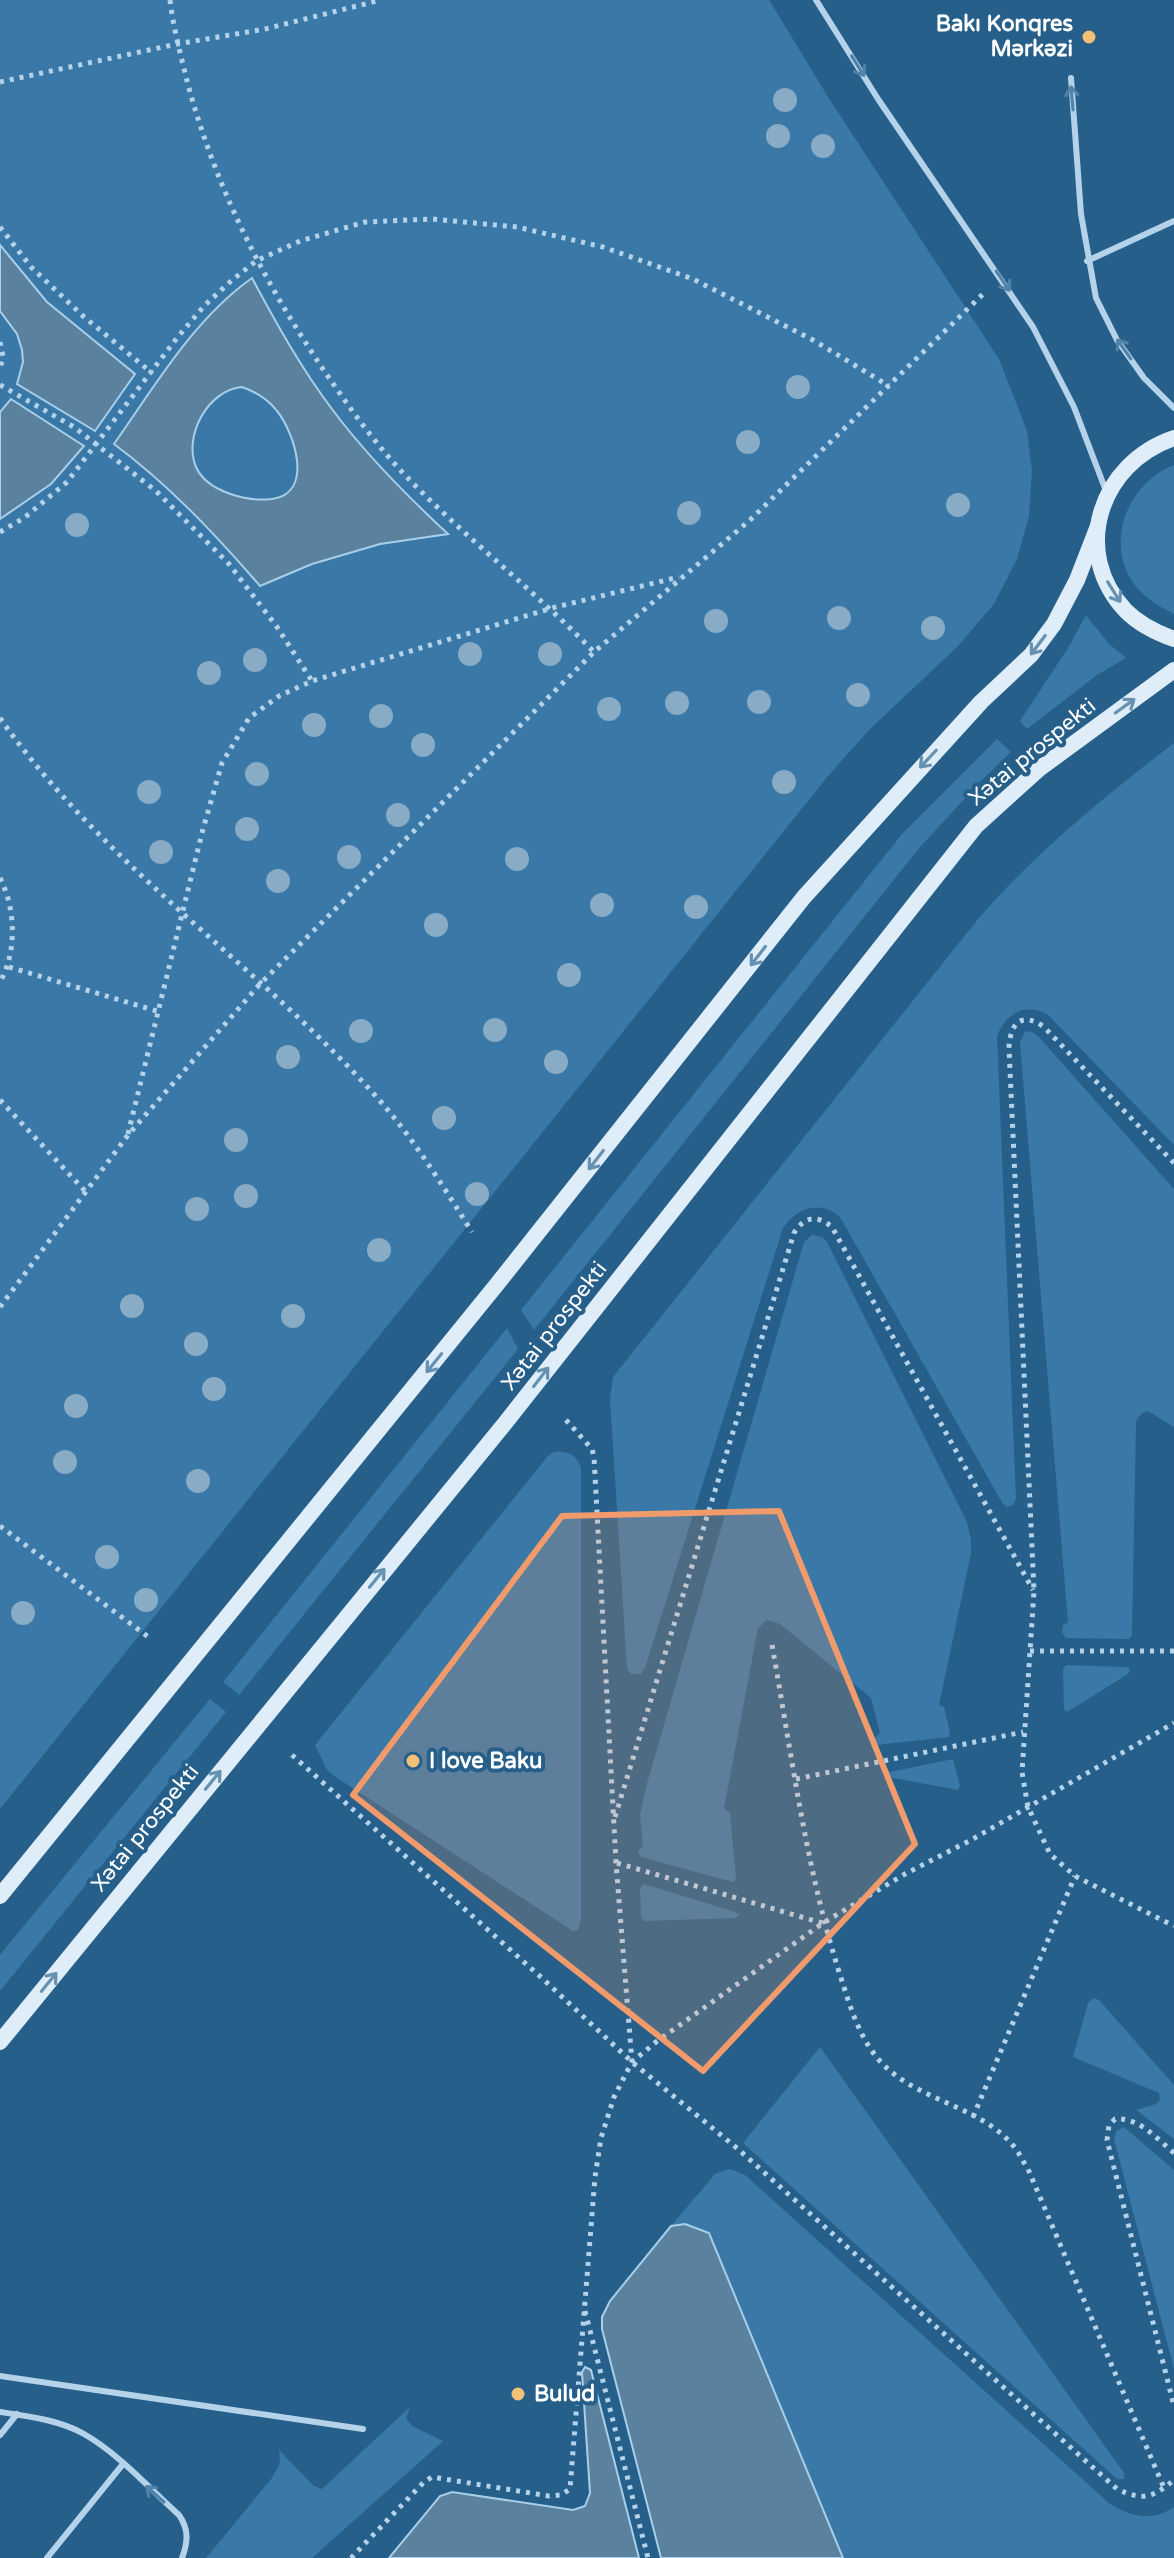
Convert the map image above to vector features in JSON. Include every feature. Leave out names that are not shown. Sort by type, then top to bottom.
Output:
[{"type":"street","points":[[0,1896],[498,1283],[804,897],[981,702],[1031,655],[1060,613],[1077,580],[1107,493],[1123,469],[1145,450],[1174,438]]},
{"type":"street","points":[[1098,526],[1098,557],[1109,586],[1126,611],[1151,630],[1174,639]]},
{"type":"street","name":"Xətai prospekti","points":[[0,2042],[506,1422],[976,826],[1039,769],[1174,670]]},
{"type":"lane","points":[[816,0],[878,99],[1033,327],[1061,380],[1107,493]]},
{"type":"lane","points":[[1071,78],[1081,214],[1096,298],[1117,340],[1144,378],[1174,408]]},
{"type":"lane","points":[[1087,261],[1174,221]]},
{"type":"lane","points":[[0,2376],[363,2429]]},
{"type":"lane","points":[[0,2412],[61,2425],[85,2434],[123,2464],[186,2525],[187,2544],[182,2558]]},
{"type":"lane","points":[[0,2435],[17,2414]]},
{"type":"lane","points":[[47,2558],[123,2464]]},
{"type":"path","points":[[170,0],[177,44],[196,115],[220,183],[256,261],[300,335],[352,412],[403,473],[552,608],[594,652]]},
{"type":"path","points":[[0,82],[177,44],[265,29],[381,0]]},
{"type":"path","points":[[0,532],[24,518],[67,482],[204,306],[256,261],[300,241],[365,222],[432,219],[517,227],[603,247],[693,279],[813,340],[889,386]]},
{"type":"path","points":[[0,227],[31,267],[83,316],[152,373]]},
{"type":"path","points":[[0,1307],[128,1135],[260,984],[594,652],[749,521],[1001,278]]},
{"type":"path","points":[[0,342],[3,356],[0,369]]},
{"type":"path","points":[[0,385],[98,444],[156,491],[229,564],[277,627],[312,681]]},
{"type":"path","points":[[128,1135],[222,763],[249,718],[279,696],[312,681],[552,608],[682,576]]},
{"type":"path","points":[[0,718],[85,821],[383,1104],[472,1232]]},
{"type":"path","points":[[0,878],[10,906],[12,931],[9,967],[0,982]]},
{"type":"path","points":[[9,967],[160,1012]]},
{"type":"path","points":[[1174,1163],[1044,1027],[1026,1019],[1016,1024],[1009,1033],[1009,1048],[1034,1591],[1023,1732],[1022,1772],[1028,1807],[1050,1854],[1075,1876],[1174,1926]]},
{"type":"path","points":[[0,1100],[86,1192]]},
{"type":"path","points":[[615,1817],[794,1233],[800,1222],[817,1218],[832,1227],[1034,1591]]},
{"type":"path","points":[[566,1420],[592,1449],[594,1457],[616,1863],[632,2062]]},
{"type":"path","points":[[0,1526],[151,1639]]},
{"type":"path","points":[[772,1645],[823,1923],[851,2010],[869,2048],[892,2075],[918,2092],[973,2117],[1014,2147],[1028,2169],[1164,2488]]},
{"type":"path","points":[[1030,1651],[1174,1651]]},
{"type":"path","points":[[351,2558],[428,2478],[437,2476],[549,2496],[561,2495],[570,2489],[583,2303],[601,2138],[614,2097],[632,2062],[823,1923],[1174,1723]]},
{"type":"path","points":[[796,1779],[1023,1732]]},
{"type":"path","points":[[292,1755],[632,2062],[738,2149],[1117,2489],[1134,2497],[1147,2497],[1174,2480]]},
{"type":"path","points":[[616,1863],[823,1923]]},
{"type":"path","points":[[973,2117],[1075,1876]]},
{"type":"path","points":[[1174,2153],[1127,2118],[1115,2119],[1109,2125],[1107,2140],[1174,2406]]},
{"type":"path","points":[[583,2303],[648,2558]]},
{"type":"highlighted area","points":[[779,1511],[915,1844],[703,2071],[353,1795],[562,1516]]},
{"type":"shaded area","points":[[0,0],[769,0],[830,100],[999,359],[1027,431],[1032,471],[1029,516],[1017,559],[994,604],[957,647],[869,730],[828,776],[0,1809]]},
{"type":"shaded area","points":[[0,245],[47,302],[135,374],[95,431],[17,384],[23,362],[22,350],[17,334],[0,311]]},
{"type":"shaded area","points":[[252,278],[289,345],[332,409],[387,474],[448,534],[380,544],[312,564],[260,586],[191,511],[114,444],[176,355],[231,295]],"holes":[[[242,387],[266,399],[277,411],[294,446],[297,474],[293,486],[285,494],[272,499],[229,494],[209,483],[196,467],[193,442],[201,416],[219,396]]]},
{"type":"shaded area","points":[[11,399],[84,446],[51,484],[0,519],[0,412]]},
{"type":"shaded area","points":[[1174,465],[1174,614],[1152,601],[1134,584],[1125,567],[1121,532],[1133,499],[1144,485]]},
{"type":"shaded area","points":[[1086,615],[1109,644],[1126,658],[1097,675],[1027,729],[1020,721]]},
{"type":"shaded area","points":[[997,739],[1011,752],[920,847],[534,1330],[521,1310],[902,834]]},
{"type":"shaded area","points":[[1174,743],[1174,1145],[1048,1015],[1032,1010],[1017,1012],[1006,1021],[997,1036],[1016,1499],[1013,1505],[1007,1507],[1003,1504],[840,1217],[817,1207],[802,1211],[783,1228],[645,1668],[641,1674],[631,1674],[627,1668],[610,1399],[613,1377],[978,919],[1024,870],[1072,826]]},
{"type":"shaded area","points":[[1030,1031],[1038,1036],[1174,1189],[1174,1427],[1148,1411],[1136,1421],[1132,1635],[1129,1639],[1066,1638],[1062,1633],[1063,1625],[1068,1622],[1020,1043],[1025,1032]]},
{"type":"shaded area","points":[[812,1235],[822,1237],[827,1242],[967,1522],[971,1553],[939,1705],[944,1707],[950,1733],[949,1737],[876,1745],[874,1739],[880,1733],[871,1698],[780,1624],[767,1620],[758,1628],[724,1808],[730,1813],[736,1878],[733,1882],[641,1857],[638,1852],[643,1845],[640,1815],[804,1242]]},
{"type":"shaded area","points":[[507,1328],[518,1349],[239,1695],[223,1682]]},
{"type":"shaded area","points":[[554,1452],[571,1455],[581,1468],[581,1919],[578,1930],[573,1931],[334,1776],[327,1770],[315,1745]]},
{"type":"shaded area","points":[[1066,1665],[1130,1669],[1128,1674],[1067,1712],[1064,1709],[1063,1669]]},
{"type":"shaded area","points":[[210,1699],[226,1712],[0,1991],[0,1955]]},
{"type":"shaded area","points":[[953,1759],[960,1786],[958,1790],[888,1777],[885,1773]]},
{"type":"shaded area","points":[[644,1884],[739,1915],[735,1918],[644,1921],[641,1917],[640,1888]]},
{"type":"shaded area","points":[[1093,1998],[1099,2000],[1174,2085],[1174,2139],[1136,2110],[1156,2104],[1160,2100],[1159,2093],[1073,2057],[1088,2003]]},
{"type":"shaded area","points":[[820,2047],[1124,2473],[1124,2479],[1117,2479],[743,2143]]},
{"type":"shaded area","points":[[1124,2127],[1174,2170],[1174,2369],[1114,2139],[1116,2131]]},
{"type":"shaded area","points":[[730,2169],[745,2175],[1110,2504],[1142,2516],[1158,2515],[1174,2507],[1174,2558],[843,2558],[709,2233],[685,2224],[671,2226],[715,2174]]},
{"type":"shaded area","points":[[685,2224],[709,2233],[843,2558],[661,2558],[602,2329],[602,2317],[610,2301],[671,2226]]},
{"type":"shaded area","points":[[585,2367],[591,2370],[639,2558],[389,2558],[440,2496],[452,2492],[573,2510],[585,2506],[590,2493],[582,2372]]},
{"type":"shaded area","points":[[410,2407],[406,2418],[412,2426],[443,2441],[312,2558],[206,2558],[272,2478],[280,2463],[279,2450],[314,2486],[322,2489]]},
{"type":"place","name":"Bakı Konqres Mərkəzi","points":[[1089,37]]},
{"type":"place","name":"I love Baku","points":[[413,1761]]},
{"type":"place","name":"Bulud","points":[[518,2394]]}]
